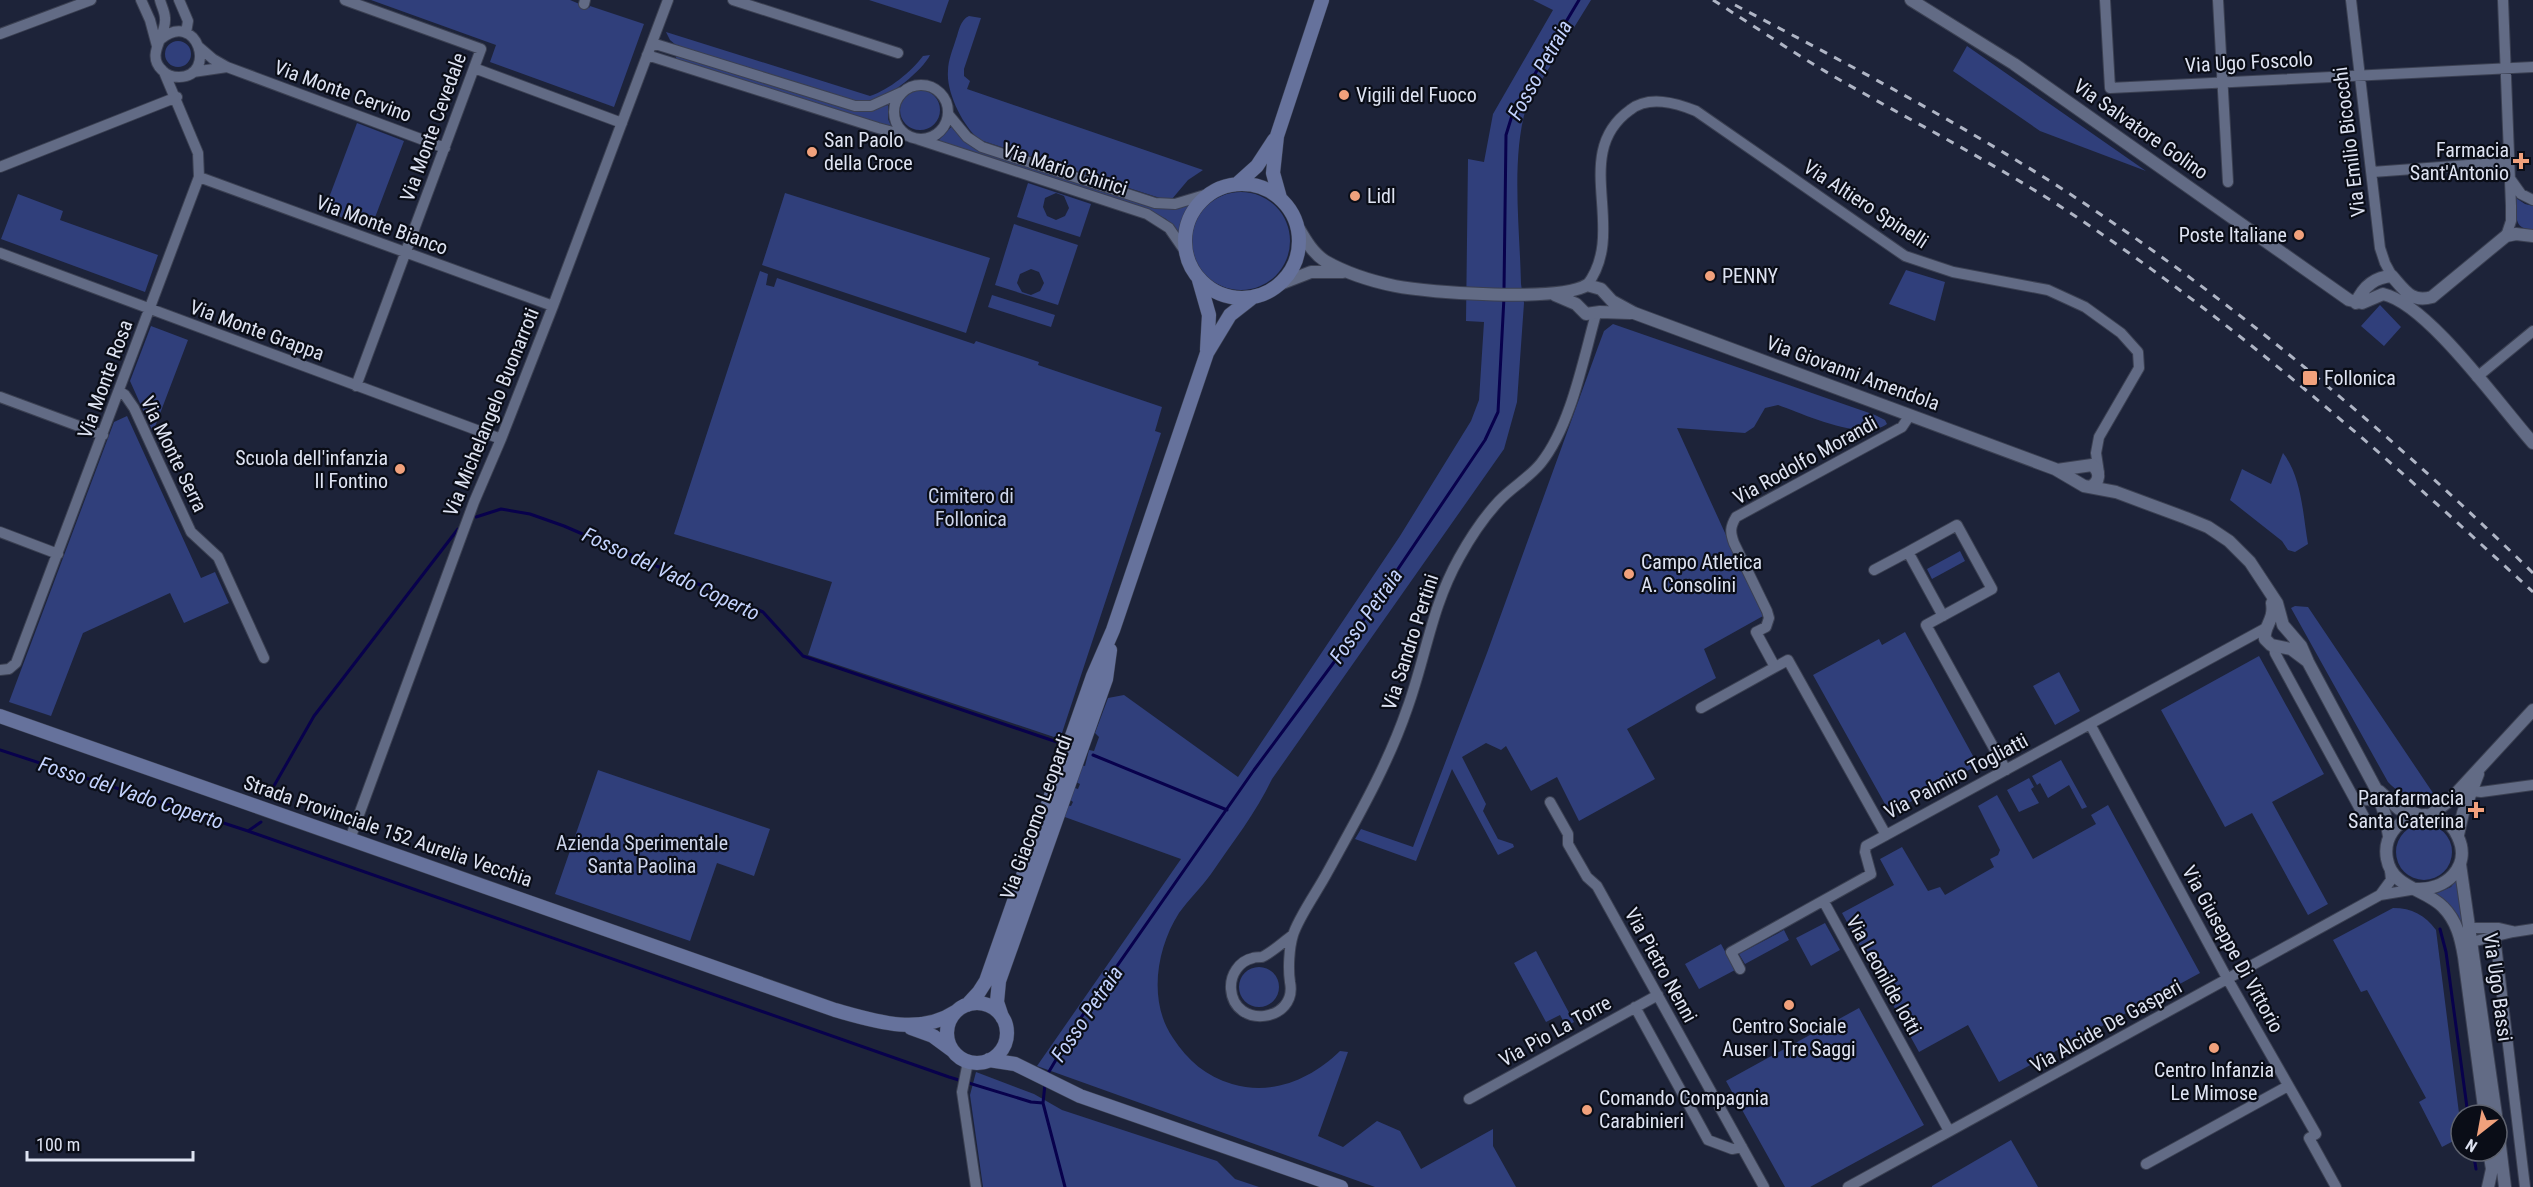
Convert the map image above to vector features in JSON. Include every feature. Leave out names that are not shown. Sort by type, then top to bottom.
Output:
[{"type":"main road","points":[[1280,198],[1273,173],[1277,136],[1322,0]]},
{"type":"main road","points":[[1237,184],[1257,166],[1277,136]]},
{"type":"main road","points":[[1208,194],[1227,185],[1260,186],[1280,198],[1290,209],[1299,229],[1299,245],[1296,261],[1280,284]]},
{"type":"main road","name":"Via Giacomo Leopardi","points":[[1207,353],[1209,315],[1197,276],[1187,254],[1185,237],[1189,221],[1197,206],[1208,194]]},
{"type":"main road","name":"Via Giacomo Leopardi","points":[[1197,276],[1222,294],[1253,297]]},
{"type":"main road","name":"Via Giacomo Leopardi","points":[[961,1008],[979,993],[986,981],[1093,676],[1113,630],[1207,353],[1230,315],[1253,297],[1280,284]]},
{"type":"main road","name":"Via Giacomo Leopardi","points":[[1002,1017],[998,1002],[999,981],[1106,679],[1113,630]]},
{"type":"main road","name":"Strada Provinciale 152 Aurelia Vecchia","points":[[0,716],[821,1005],[933,1036],[954,1052],[967,1066]]},
{"type":"main road","points":[[954,1052],[947,1032],[961,1008],[978,1003],[990,1006],[1002,1017],[1016,1053],[1034,1074]]},
{"type":"main road","name":"Strada Provinciale 152 Aurelia Vecchia","points":[[900,1025],[932,1023],[961,1008]]},
{"type":"main road","points":[[989,1060],[1003,1047],[1007,1034]]},
{"type":"main road","points":[[967,1066],[989,1060],[1005,1061],[1069,1091],[1341,1187]]},
{"type":"street","points":[[0,34],[91,0]]},
{"type":"street","points":[[141,0],[159,43],[171,33],[182,33],[188,24],[179,0]]},
{"type":"street","name":"Via Monte Rosa","points":[[5,670],[16,663],[199,177],[198,153],[177,97],[157,62],[165,18],[160,0]]},
{"type":"street","name":"Via Monte Cevedale","points":[[345,0],[481,49],[356,386]]},
{"type":"street","name":"Via Michelangelo Buonarroti","points":[[350,839],[474,502],[553,306],[668,0]]},
{"type":"street","points":[[733,0],[898,53]]},
{"type":"street","name":"Via Salvatore Golino","points":[[1911,0],[2024,70],[2344,296],[2358,299]]},
{"type":"street","name":"Via Ugo Foscolo","points":[[2105,0],[2110,88],[2533,67]]},
{"type":"street","points":[[2218,0],[2228,182]]},
{"type":"street","name":"Via Emilio Bicocchi","points":[[2351,0],[2380,248],[2392,276]]},
{"type":"street","points":[[2503,0],[2511,180],[2511,221],[2506,236]]},
{"type":"street","points":[[150,20],[165,18],[183,11]]},
{"type":"street","name":"Via Monte Rosa","points":[[165,18],[182,33],[194,39],[199,47]]},
{"type":"street","name":"Via Mario Chirici","points":[[652,43],[855,106],[871,106],[916,85],[933,87],[946,99],[948,114],[967,138],[982,147],[1155,202],[1175,204],[1208,194]]},
{"type":"street","points":[[0,167],[177,97],[188,74],[200,60],[199,47]]},
{"type":"street","name":"Via Monte Cervino","points":[[199,47],[227,67],[445,148]]},
{"type":"street","name":"Via Mario Chirici","points":[[647,55],[878,129],[913,137],[1147,214],[1168,228],[1187,254]]},
{"type":"street","name":"Via Monte Cervino","points":[[188,74],[206,68],[227,67]]},
{"type":"street","points":[[474,68],[621,123]]},
{"type":"street","points":[[164,72],[173,76],[188,74]]},
{"type":"street","points":[[902,92],[896,100],[894,115],[897,125],[913,137],[928,138],[938,133],[945,125],[948,114]]},
{"type":"street","name":"Via Altiero Spinelli","points":[[1583,287],[1599,266],[1604,239],[1601,153],[1608,133],[1618,118],[1643,103],[1665,102],[1686,107],[1696,111],[1905,255],[1940,269],[2048,290],[2085,307],[2121,333],[2138,352],[2139,368],[2099,437],[2096,453],[2099,474]]},
{"type":"street","points":[[2372,172],[2510,162]]},
{"type":"street","name":"Via Monte Bianco","points":[[199,177],[553,306]]},
{"type":"street","points":[[2511,180],[2521,194],[2533,200]]},
{"type":"street","name":"Via Giovanni Amendola","points":[[1299,229],[1319,256],[1350,273]]},
{"type":"street","points":[[2435,328],[2428,309],[2432,297],[2506,236],[2516,234],[2533,236]]},
{"type":"street","name":"Via Monte Grappa","points":[[0,253],[501,439]]},
{"type":"street","name":"Via Giovanni Amendola","points":[[1280,284],[1311,272],[1350,273],[1406,288],[1479,293],[1551,294],[1597,286],[1605,295],[1634,313],[2057,470],[2085,486],[2116,492],[2186,518],[2217,533],[2234,545],[2250,562],[2280,609],[2285,629],[2301,646],[2376,789],[2389,836]]},
{"type":"street","points":[[2385,295],[2392,286],[2392,276]]},
{"type":"street","points":[[2392,276],[2415,299],[2432,297]]},
{"type":"street","points":[[2358,299],[2380,278],[2392,276]]},
{"type":"street","points":[[1583,287],[1576,297],[1590,342]]},
{"type":"street","name":"Via Giovanni Amendola","points":[[1551,294],[1586,314],[1634,313]]},
{"type":"street","points":[[1598,313],[1606,304],[1605,295]]},
{"type":"street","points":[[2358,299],[2385,295],[2403,301],[2435,328],[2533,443]]},
{"type":"street","name":"Via Sandro Pertini","points":[[1293,935],[1262,957],[1244,962],[1237,969],[1232,977],[1232,996],[1243,1012],[1251,1016],[1271,1016],[1286,1005],[1291,986],[1289,977],[1293,935],[1370,794],[1394,742],[1408,706],[1430,626],[1451,573],[1489,512],[1535,469],[1550,449],[1575,387],[1598,313]]},
{"type":"street","points":[[2477,377],[2533,331]]},
{"type":"street","name":"Via Monte Serra","points":[[119,391],[125,395],[134,408],[191,532],[218,557],[264,658]]},
{"type":"street","points":[[0,397],[103,435]]},
{"type":"street","name":"Via Rodolfo Morandi","points":[[1775,667],[1756,632],[1766,627],[1767,611],[1730,533],[1732,523],[1736,517],[1902,428],[1910,416]]},
{"type":"street","points":[[2518,427],[2533,434]]},
{"type":"street","name":"Via Giovanni Amendola","points":[[2057,470],[2092,465],[2116,492]]},
{"type":"street","points":[[2081,467],[2076,476],[2085,486],[2098,481],[2099,474]]},
{"type":"street","points":[[1874,570],[1957,525],[1992,589],[1926,625],[2006,770]]},
{"type":"street","points":[[0,532],[58,554]]},
{"type":"street","points":[[1908,552],[1943,616]]},
{"type":"street","points":[[2272,596],[2273,615],[2265,636],[2274,645],[2279,660],[2367,822]]},
{"type":"street","points":[[2268,626],[2276,623],[2285,629],[2286,641],[2274,645]]},
{"type":"street","name":"Via Palmiro Togliatti","points":[[1740,969],[1731,952],[1871,874],[1866,846],[2268,626]]},
{"type":"street","points":[[2246,640],[2292,650],[2308,662]]},
{"type":"street","points":[[1701,708],[1788,660],[1886,835]]},
{"type":"street","name":"Via Ugo Bassi","points":[[2389,836],[2401,822],[2424,815],[2449,801],[2533,710]]},
{"type":"street","name":"Via Giuseppe Di Vittorio","points":[[2090,724],[2227,978],[2316,1134],[2309,1138],[2336,1187]]},
{"type":"street","name":"Via Ugo Bassi","points":[[2481,768],[2460,822],[2458,835],[2461,844],[2460,864],[2469,928],[2467,944],[2484,1103]]},
{"type":"street","points":[[2472,790],[2481,792],[2533,785]]},
{"type":"street","name":"Via Giovanni Amendola","points":[[2376,789],[2399,809],[2424,815]]},
{"type":"street","points":[[2355,798],[2381,802]]},
{"type":"street","name":"Via Pietro Nenni","points":[[1550,802],[1568,834],[1568,844],[1587,877],[1597,886],[1764,1187]]},
{"type":"street","points":[[2424,815],[2451,826],[2458,835]]},
{"type":"street","points":[[2380,895],[2388,886],[2391,870],[2386,848],[2389,836]]},
{"type":"street","points":[[2416,889],[2437,888],[2447,882],[2460,864]]},
{"type":"street","name":"Via Ugo Bassi","points":[[2391,870],[2398,880],[2437,901],[2450,915],[2467,944],[2494,1103]]},
{"type":"street","name":"Via Alcide De Gasperi","points":[[1848,1187],[2380,895],[2416,889]]},
{"type":"street","name":"Via Leonilde Iotti","points":[[1824,902],[1949,1131]]},
{"type":"street","points":[[2469,928],[2499,928],[2512,932]]},
{"type":"street","points":[[2467,944],[2533,929]]},
{"type":"street","points":[[2495,936],[2525,1187]]},
{"type":"street","name":"Via Pio La Torre","points":[[1469,1100],[1658,994]]},
{"type":"street","points":[[1635,1007],[1708,1140],[1732,1149],[1742,1148]]},
{"type":"street","points":[[967,1066],[962,1092],[976,1187]]},
{"type":"street","points":[[2146,1164],[2289,1086]]},
{"type":"street","points":[[2488,1187],[2491,1163]]},
{"type":"street","points":[[2502,1163],[2505,1187]]},
{"type":"green space","points":[[371,0],[570,0],[644,24],[614,107],[490,62],[496,45]]},
{"type":"green space","points":[[869,0],[949,0],[941,23]]},
{"type":"green space","points":[[1533,0],[1591,0],[1528,102],[1522,122],[1517,192],[1524,303],[1517,402],[1504,449],[1272,779],[1251,816],[1211,874],[1179,913],[1171,927],[1160,959],[1158,992],[1165,1024],[1185,1054],[1198,1067],[1232,1084],[1262,1088],[1277,1086],[1304,1077],[1317,1070],[1340,1051],[1348,1052],[1318,1136],[1343,1147],[1377,1121],[1400,1131],[1421,1169],[1493,1129],[1493,1146],[1516,1187],[1375,1187],[1037,1066],[1181,859],[1062,816],[1065,805],[1071,806],[1073,802],[1068,798],[1072,787],[1078,789],[1080,784],[1074,781],[1080,765],[1085,766],[1089,750],[1094,751],[1099,737],[1095,733],[1108,698],[1124,695],[1238,777],[1400,536],[1471,421],[1479,400],[1484,322],[1466,321],[1468,159],[1484,162],[1493,114],[1553,10]]},
{"type":"green space","points":[[969,16],[981,18],[964,69],[964,76],[970,81],[967,89],[1203,170],[1188,180],[1172,199],[1163,199],[980,140],[962,118],[953,99],[948,79],[949,63],[959,29]]},
{"type":"green space","points":[[666,32],[870,96],[892,85],[923,56],[930,55],[913,75],[896,89],[873,101],[858,102],[677,46]]},
{"type":"green space","points":[[178,41],[187,45],[191,54],[187,63],[178,67],[169,63],[165,54],[169,45]]},
{"type":"green space","points":[[1967,46],[2146,171],[2040,131],[1953,71]]},
{"type":"green space","points":[[677,55],[848,109],[869,111],[888,105],[888,119],[892,128],[675,60]]},
{"type":"green space","points":[[920,90],[934,96],[940,110],[934,124],[920,130],[906,124],[900,110],[906,96]]},
{"type":"green space","points":[[357,123],[404,141],[371,228],[324,211]]},
{"type":"green space","points":[[953,125],[965,140],[1148,204],[1189,205],[1180,233],[1166,219],[1151,211],[937,142]]},
{"type":"green space","points":[[1028,183],[1091,204],[1080,237],[1017,217]],"holes":[[[1056,193],[1064,196],[1069,208],[1065,216],[1056,220],[1047,216],[1043,207],[1045,198]]]},
{"type":"green space","points":[[1241,192],[1251,193],[1268,200],[1282,214],[1289,231],[1289,251],[1282,268],[1268,282],[1251,289],[1241,290],[1231,289],[1214,282],[1200,268],[1193,251],[1192,241],[1193,231],[1200,214],[1214,200],[1231,193]]},
{"type":"green space","points":[[785,193],[990,258],[966,333],[762,265]]},
{"type":"green space","points":[[18,194],[63,211],[60,220],[158,255],[145,292],[1,239]]},
{"type":"green space","points":[[2516,198],[2533,206],[2533,230],[2526,229],[2519,224],[2516,215]]},
{"type":"green space","points":[[1014,224],[1078,245],[1058,305],[995,285]],"holes":[[[1031,269],[1039,272],[1044,283],[1040,291],[1031,295],[1022,292],[1017,283],[1020,274]]]},
{"type":"green space","points":[[1906,270],[1945,282],[1935,321],[1889,304]]},
{"type":"green space","name":"Cimitero di Follonica","points":[[760,271],[768,274],[766,285],[774,287],[777,278],[974,344],[976,341],[1039,362],[1038,365],[1162,407],[1155,431],[1161,433],[1060,739],[808,655],[832,582],[674,534]]},
{"type":"green space","points":[[992,295],[1055,315],[1051,327],[988,307]]},
{"type":"green space","points":[[2380,305],[2401,327],[2384,346],[2361,326]]},
{"type":"green space","name":"Campo Atletica A. Consolini","points":[[1613,324],[1875,415],[1885,420],[1887,424],[1876,429],[1848,428],[1817,420],[1778,405],[1765,408],[1754,427],[1745,433],[1677,428],[1763,616],[1704,649],[1716,678],[1627,729],[1655,779],[1579,821],[1557,777],[1531,791],[1506,746],[1501,750],[1486,743],[1462,757],[1486,804],[1483,811],[1498,839],[1513,844],[1514,847],[1498,855],[1452,769],[1416,861],[1355,839],[1361,829],[1413,847],[1487,653],[1604,331]]},
{"type":"green space","points":[[151,326],[188,340],[153,432],[130,381]]},
{"type":"green space","points":[[127,416],[201,578],[215,572],[229,603],[184,623],[170,593],[83,633],[51,716],[9,702],[114,422]]},
{"type":"green space","points":[[2283,453],[2298,485],[2308,544],[2295,552],[2288,550],[2282,541],[2230,500],[2242,469],[2271,484]]},
{"type":"green space","points":[[1960,551],[1965,561],[1932,579],[1927,569]]},
{"type":"green space","points":[[2308,607],[2433,793],[2421,798],[2409,797],[2388,782],[2291,608]]},
{"type":"green space","points":[[1905,632],[1978,765],[1890,813],[1813,675],[1879,639],[1882,645]]},
{"type":"green space","points":[[2259,656],[2324,774],[2272,802],[2328,904],[2308,915],[2252,813],[2225,827],[2161,710]]},
{"type":"green space","points":[[2059,672],[2080,711],[2055,725],[2033,686]]},
{"type":"green space","points":[[2061,760],[2087,807],[2082,809],[2069,785],[2048,798],[2040,783],[2037,785],[2032,776]]},
{"type":"green space","name":"Azienda Sperimentale Santa Paolina","points":[[598,770],[770,829],[754,876],[717,863],[690,941],[555,894]]},
{"type":"green space","points":[[2029,778],[2034,787],[2031,789],[2039,803],[2019,812],[2007,790]]},
{"type":"green space","points":[[1997,795],[2033,859],[2096,824],[2091,815],[2108,805],[2200,973],[1999,1082],[1968,1025],[1919,1052],[1842,913],[1894,885],[1880,859],[1902,847],[1928,891],[1940,887],[1945,895],[1994,867],[1990,859],[1998,855],[2000,850],[1978,806]]},
{"type":"green space","points":[[2418,824],[2430,824],[2444,832],[2452,846],[2450,863],[2444,872],[2430,880],[2418,880],[2401,868],[2396,858],[2396,846],[2408,829]]},
{"type":"green space","points":[[2458,877],[2464,933],[2458,915],[2435,894],[2451,887]]},
{"type":"green space","points":[[2393,908],[2418,913],[2436,930],[2458,1103],[2449,1103],[2449,1143],[2442,1147],[2419,1102],[2426,1098],[2367,990],[2361,992],[2333,940]]},
{"type":"green space","points":[[1825,923],[1840,950],[1811,966],[1796,938]]},
{"type":"green space","points":[[1784,930],[1789,940],[1745,964],[1739,954]]},
{"type":"green space","points":[[1721,944],[1735,970],[1699,989],[1685,964]]},
{"type":"green space","points":[[1536,951],[1574,1022],[1566,1026],[1560,1015],[1546,1022],[1514,963]]},
{"type":"green space","points":[[1259,967],[1273,973],[1279,987],[1273,1001],[1259,1007],[1245,1001],[1239,987],[1245,973]]},
{"type":"green space","points":[[1859,1008],[1924,1125],[1810,1187],[1785,1187],[1726,1081]]},
{"type":"green space","points":[[976,1072],[1034,1094],[1062,1110],[1217,1161],[1235,1179],[1259,1187],[983,1187],[970,1095]]},
{"type":"green space","points":[[2011,1140],[2038,1187],[1932,1187],[1932,1186]]},
{"type":"waterway","name":"Fosso Petraia","points":[[1504,290],[1506,135],[1514,109],[1579,0]]},
{"type":"waterway","name":"Fosso Petraia","points":[[1047,1075],[1080,1019],[1254,770],[1346,646],[1485,440],[1498,412],[1504,297]]},
{"type":"waterway","name":"Fosso del Vado Coperto","points":[[476,517],[501,509],[530,514],[564,526],[763,612],[803,656],[1057,742]]},
{"type":"waterway","name":"Fosso del Vado Coperto","points":[[271,791],[314,716],[458,529]]},
{"type":"waterway","name":"Fosso del Vado Coperto","points":[[0,750],[248,831],[261,822]]},
{"type":"waterway","name":"Fosso del Vado Coperto","points":[[1093,755],[1227,810]]},
{"type":"waterway","points":[[248,831],[949,1077],[1031,1102],[1043,1103]]},
{"type":"waterway","points":[[2440,929],[2446,952],[2466,1103]]},
{"type":"waterway","name":"Fosso Petraia","points":[[1045,1084],[1043,1103],[1065,1187]]},
{"type":"waterway","points":[[2475,1163],[2476,1169]]},
{"type":"railway","points":[[1713,0],[1830,74],[2044,196],[2194,300],[2367,442],[2533,592]]},
{"type":"railway","points":[[1735,5],[1945,118],[2067,192],[2129,234],[2190,278],[2309,371],[2424,470],[2533,573]]},
{"type":"place","name":"Vigili del Fuoco","points":[[1344,95]]},
{"type":"place","name":"San Paolo della Croce","points":[[812,152]]},
{"type":"place","name":"Farmacia Sant'Antonio","points":[[2521,161]]},
{"type":"place","name":"Lidl","points":[[1355,196]]},
{"type":"place","name":"Poste Italiane","points":[[2299,235]]},
{"type":"place","name":"PENNY","points":[[1710,276]]},
{"type":"place","name":"Follonica","points":[[2310,378]]},
{"type":"place","name":"Scuola dell'infanzia Il Fontino","points":[[400,469]]},
{"type":"place","name":"Campo Atletica A. Consolini","points":[[1629,574]]},
{"type":"place","name":"Parafarmacia Santa Caterina","points":[[2476,810]]},
{"type":"place","name":"Centro Sociale Auser I Tre Saggi","points":[[1789,1005]]},
{"type":"place","name":"Centro Infanzia Le Mimose","points":[[2214,1048]]},
{"type":"place","name":"Comando Compagnia Carabinieri","points":[[1587,1110]]}]
